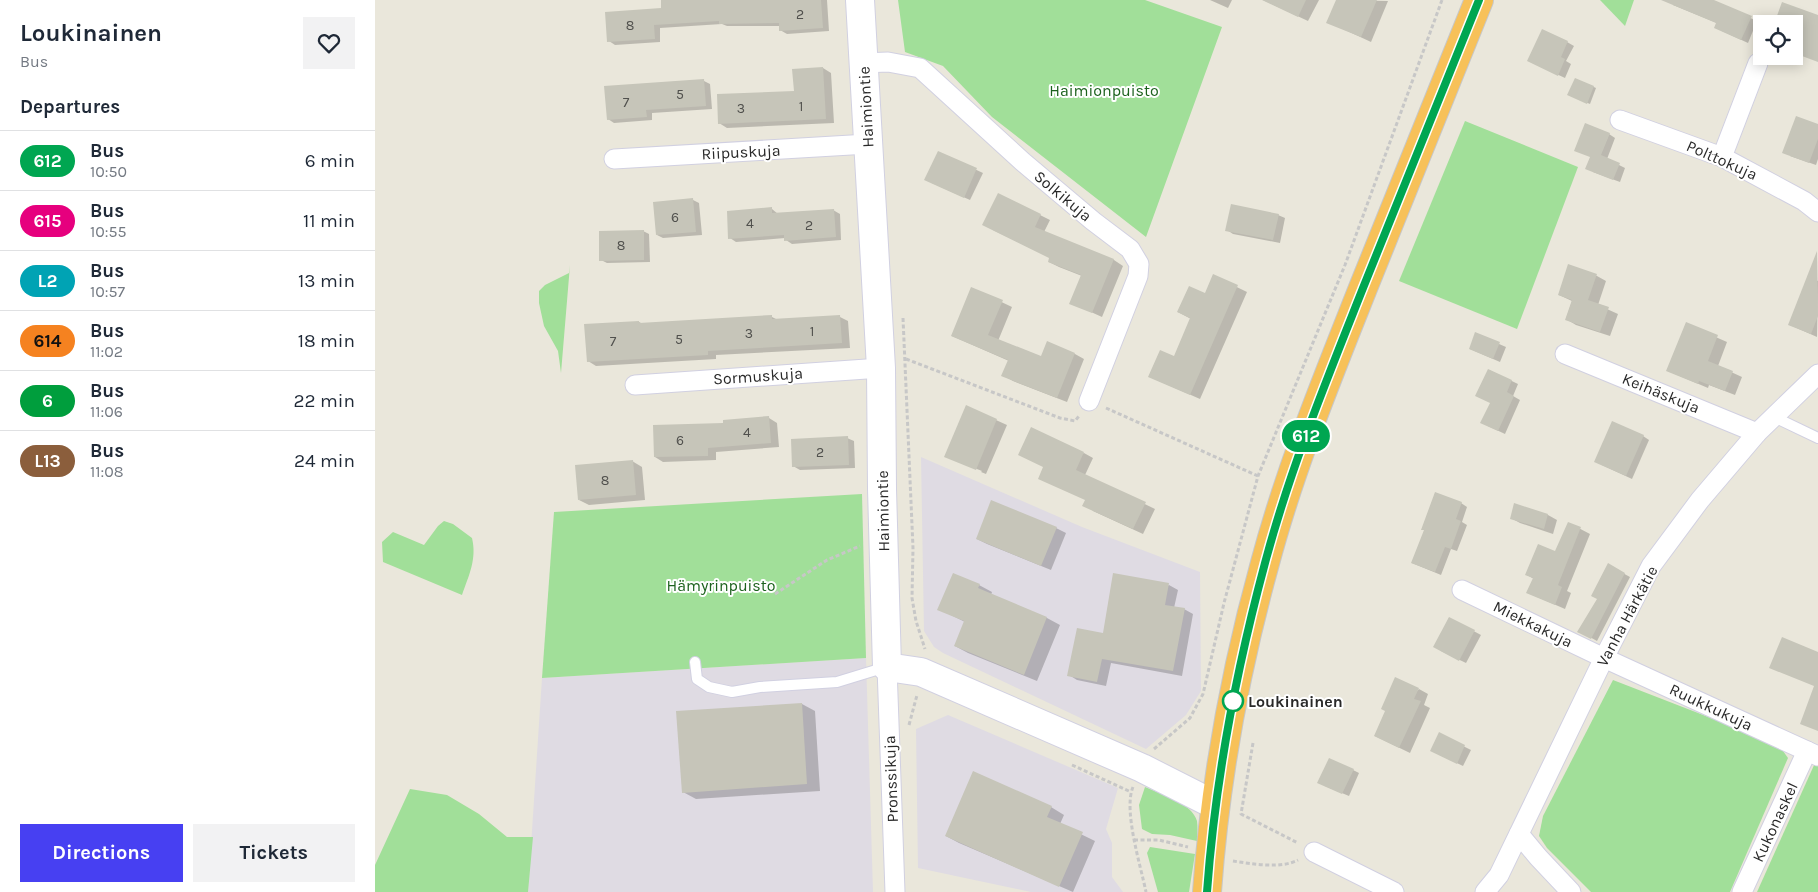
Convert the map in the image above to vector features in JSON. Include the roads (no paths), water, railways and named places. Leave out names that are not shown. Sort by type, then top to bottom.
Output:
[{"type":"highway","points":[[1207,892],[1215,805],[1229,716],[1265,562],[1295,464],[1335,358],[1479,0]]},
{"type":"street","name":"Haimiontie","points":[[860,0],[881,368],[887,667]]},
{"type":"street","name":"Solkikuja","points":[[863,63],[888,62],[920,68],[1023,162],[1093,221],[1130,249],[1139,264],[1138,276],[1089,401]]},
{"type":"street","points":[[1722,157],[1757,65]]},
{"type":"street","name":"Polttokuja","points":[[1620,120],[1722,157],[1804,201],[1818,212]]},
{"type":"street","name":"Riipuskuja","points":[[614,159],[868,144]]},
{"type":"street","name":"Keihäskuja","points":[[1565,354],[1757,433]]},
{"type":"street","name":"Sormuskuja","points":[[635,385],[881,368]]},
{"type":"street","name":"Vanha Härkätie","points":[[1485,892],[1499,875],[1604,658],[1651,566],[1700,500],[1757,433],[1818,374]]},
{"type":"street","name":"Miekkakuja","points":[[1462,590],[1604,658]]},
{"type":"street","name":"Ruukkukuja","points":[[1604,658],[1813,754]]},
{"type":"street","points":[[887,667],[921,672],[1142,768],[1215,805]]},
{"type":"street","name":"Pronssikuja","points":[[887,667],[895,892]]},
{"type":"street","name":"Kukonaskel","points":[[1742,892],[1813,754]]},
{"type":"street","points":[[1519,834],[1571,892]]},
{"type":"street","points":[[1314,852],[1394,892]]},
{"type":"lane","points":[[1774,417],[1818,438]]},
{"type":"lane","points":[[695,662],[697,679],[709,687],[732,692],[760,687],[837,682],[887,667]]},
{"type":"place","name":"Loukinainen","points":[[1233,701]]},
{"type":"park label","name":"Haimionpuisto","points":[[1104,90]]},
{"type":"park label","name":"Hämyrinpuisto","points":[[721,585]]}]
